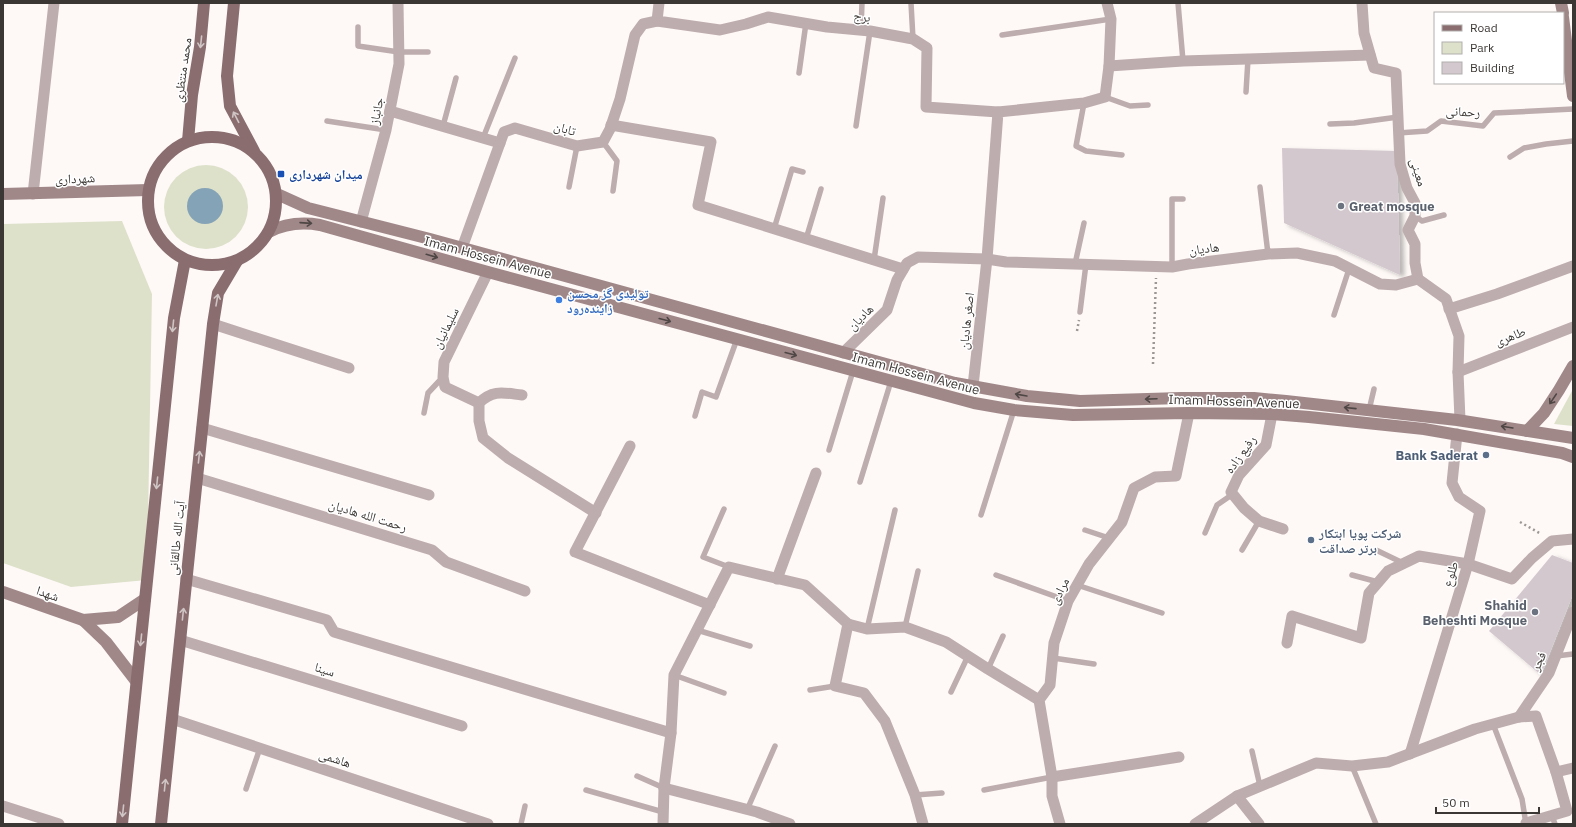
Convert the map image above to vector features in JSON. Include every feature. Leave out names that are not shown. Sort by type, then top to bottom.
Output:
[{"type":"main road","name":"محمد منتظری","points":[[188,141],[204,3]]},
{"type":"main road","points":[[234,3],[227,76],[230,106],[254,152]]},
{"type":"main road","points":[[1564,25],[1573,95]]},
{"type":"main road","points":[[205,137],[223,137],[239,142],[254,152],[265,164],[272,176],[277,194],[276,211],[272,227],[263,241],[251,253],[237,261],[220,265],[202,265],[185,260],[171,251],[151,224],[148,207],[148,190],[155,170],[169,153],[188,141],[205,137]]},
{"type":"main road","name":"شهرداری","points":[[3,194],[148,190]]},
{"type":"main road","name":"Imam Hossein Avenue","points":[[277,194],[308,208],[462,248],[955,383],[1027,396],[1080,401],[1181,398],[1254,398],[1460,420],[1573,438]]},
{"type":"main road","name":"Imam Hossein Avenue","points":[[269,232],[279,226],[305,222],[320,225],[853,371],[974,403],[1014,410],[1073,415],[1189,413],[1272,414],[1367,422],[1457,434],[1562,453],[1573,457]]},
{"type":"main road","name":"آیت الله طالقانی","points":[[122,824],[174,318],[185,260]]},
{"type":"main road","name":"آیت الله طالقانی","points":[[161,824],[213,324],[218,293],[237,261]]},
{"type":"main road","points":[[838,367],[843,353]]},
{"type":"main road","points":[[1527,431],[1544,413],[1573,366]]},
{"type":"main road","points":[[1457,434],[1460,420]]},
{"type":"main road","name":"شهدا","points":[[3,592],[83,620]]},
{"type":"main road","points":[[83,620],[118,617],[145,599]]},
{"type":"main road","points":[[83,620],[106,642],[136,681]]},
{"type":"street","points":[[33,194],[54,3]]},
{"type":"street","name":"جانباز","points":[[361,222],[386,130],[399,64],[398,3]]},
{"type":"street","points":[[603,142],[620,99],[635,35],[642,24],[657,21],[659,3]]},
{"type":"street","points":[[913,39],[927,48],[926,107],[998,112],[1084,103],[1105,97],[1109,66],[1111,19],[1107,3]]},
{"type":"street","name":"معینی","points":[[1362,3],[1364,33],[1374,68],[1396,73],[1400,164],[1407,188],[1415,204],[1415,216],[1408,230],[1415,244],[1415,263],[1418,279]]},
{"type":"street","name":"برج","points":[[657,21],[720,30],[768,17],[913,39]]},
{"type":"street","points":[[1109,66],[1184,61],[1370,55]]},
{"type":"street","points":[[390,111],[500,143]]},
{"type":"street","points":[[987,259],[998,112]]},
{"type":"street","points":[[611,125],[711,142],[698,205],[903,269]]},
{"type":"street","name":"تابان","points":[[462,248],[504,132],[515,128],[577,146],[603,142]]},
{"type":"street","name":"هادیان","points":[[843,353],[887,310],[897,280],[903,269],[907,263],[918,257],[987,259],[1006,262],[1172,267],[1268,254],[1297,253],[1335,262],[1380,284],[1396,285],[1418,279]]},
{"type":"street","name":"اصغر هادیان","points":[[973,386],[987,259]]},
{"type":"street","points":[[1449,309],[1497,294],[1573,266]]},
{"type":"street","name":"سلیمانیان","points":[[443,377],[444,362],[488,272]]},
{"type":"street","points":[[1418,279],[1446,299],[1459,336],[1458,372],[1460,420]]},
{"type":"street","points":[[213,324],[349,368]]},
{"type":"street","name":"طاهری","points":[[1458,372],[1573,327]]},
{"type":"street","points":[[443,377],[445,387],[479,403]]},
{"type":"street","points":[[522,395],[499,393],[487,395],[479,403],[479,421],[483,438],[508,458],[596,513]]},
{"type":"street","name":"مرادی","points":[[1039,700],[1050,685],[1054,643],[1068,601],[1089,564],[1122,522],[1134,488],[1155,477],[1176,476],[1189,413]]},
{"type":"street","name":"رفیع زاده","points":[[1272,414],[1266,444],[1239,475],[1231,492],[1258,521],[1283,529]]},
{"type":"street","points":[[202,428],[429,496]]},
{"type":"street","name":"طلوع","points":[[1410,754],[1468,564],[1480,511],[1459,497],[1452,483],[1457,434]]},
{"type":"street","points":[[630,446],[575,552],[710,605]]},
{"type":"street","points":[[777,579],[816,473]]},
{"type":"street","name":"رحمت الله هادیان","points":[[197,478],[432,550],[446,562],[525,591]]},
{"type":"street","points":[[1287,643],[1292,616],[1361,638],[1369,593],[1388,571],[1419,556],[1468,564],[1512,579],[1532,558],[1552,541],[1573,539]]},
{"type":"street","points":[[663,824],[664,788],[671,733],[674,675],[729,567],[805,586],[848,624],[867,629],[905,627],[946,642],[1039,700],[1052,777],[1052,796],[1060,824]]},
{"type":"street","points":[[186,579],[327,620],[334,632],[671,733]]},
{"type":"street","name":"فجر","points":[[1518,717],[1549,672],[1573,612]]},
{"type":"street","points":[[848,624],[835,686],[864,693],[885,721],[915,794],[922,824]]},
{"type":"street","name":"سینا","points":[[180,640],[462,726]]},
{"type":"street","points":[[1195,824],[1237,796],[1316,763],[1352,766],[1388,762],[1475,729],[1518,717],[1536,716],[1556,772],[1567,811],[1553,820],[1526,824]]},
{"type":"street","name":"هاشمی","points":[[172,719],[488,824]]},
{"type":"street","points":[[1052,777],[1179,757]]},
{"type":"street","points":[[1556,772],[1573,768]]},
{"type":"street","points":[[664,788],[747,810],[790,824]]},
{"type":"street","points":[[1237,796],[1259,824]]},
{"type":"street","points":[[3,806],[60,824]]},
{"type":"lane","points":[[856,126],[866,31],[862,3]]},
{"type":"lane","points":[[911,3],[913,39]]},
{"type":"lane","points":[[1178,3],[1184,61]]},
{"type":"lane","points":[[1002,35],[1111,19]]},
{"type":"lane","points":[[799,73],[806,23]]},
{"type":"lane","points":[[358,27],[358,46],[399,52],[428,52]]},
{"type":"lane","points":[[483,138],[515,58]]},
{"type":"lane","points":[[1246,92],[1248,59]]},
{"type":"lane","points":[[443,126],[456,78]]},
{"type":"lane","points":[[1105,97],[1130,106],[1148,105]]},
{"type":"lane","points":[[1084,103],[1076,146],[1086,151],[1122,155]]},
{"type":"lane","name":"رحمانی","points":[[1398,133],[1427,131],[1441,120],[1483,126],[1494,113],[1573,109]]},
{"type":"lane","points":[[1330,124],[1354,123],[1398,117]]},
{"type":"lane","points":[[327,121],[386,130]]},
{"type":"lane","points":[[1510,157],[1524,148],[1573,141]]},
{"type":"lane","points":[[603,142],[617,160],[613,191]]},
{"type":"lane","points":[[569,187],[577,146]]},
{"type":"lane","points":[[774,229],[792,169],[803,172]]},
{"type":"lane","points":[[1260,186],[1268,254]]},
{"type":"lane","points":[[806,239],[820,189]]},
{"type":"lane","points":[[874,260],[883,198]]},
{"type":"lane","points":[[1172,267],[1172,199],[1183,199]]},
{"type":"lane","points":[[1415,216],[1422,221],[1444,215]]},
{"type":"lane","points":[[1080,312],[1084,223]]},
{"type":"lane","points":[[1334,315],[1349,269]]},
{"type":"lane","points":[[695,416],[702,392],[716,397],[737,339]]},
{"type":"lane","points":[[829,450],[853,371]]},
{"type":"lane","points":[[424,412],[428,393],[443,377]]},
{"type":"lane","points":[[860,482],[891,381]]},
{"type":"lane","points":[[1369,410],[1374,389]]},
{"type":"lane","points":[[981,515],[1014,410]]},
{"type":"lane","points":[[1205,533],[1216,505],[1233,494]]},
{"type":"lane","points":[[724,509],[703,557],[729,567]]},
{"type":"lane","points":[[867,629],[895,510]]},
{"type":"lane","points":[[1242,550],[1258,521]]},
{"type":"lane","points":[[1085,530],[1109,538]]},
{"type":"lane","points":[[1376,550],[1403,564]]},
{"type":"lane","points":[[905,627],[918,571]]},
{"type":"lane","points":[[996,575],[1068,601]]},
{"type":"lane","points":[[1352,575],[1378,582]]},
{"type":"lane","points":[[1077,585],[1162,613]]},
{"type":"lane","points":[[697,630],[750,646]]},
{"type":"lane","points":[[988,669],[1003,636]]},
{"type":"lane","points":[[1556,656],[1573,654]]},
{"type":"lane","points":[[951,692],[968,656]]},
{"type":"lane","points":[[1053,658],[1094,664]]},
{"type":"lane","points":[[674,675],[724,693]]},
{"type":"lane","points":[[810,690],[835,686]]},
{"type":"lane","points":[[1493,724],[1522,799],[1526,824]]},
{"type":"lane","points":[[747,810],[775,746]]},
{"type":"lane","points":[[246,789],[260,748]]},
{"type":"lane","points":[[1252,751],[1260,786]]},
{"type":"lane","points":[[1352,766],[1376,824]]},
{"type":"lane","points":[[637,776],[664,788]]},
{"type":"lane","points":[[984,790],[1052,777]]},
{"type":"lane","points":[[586,790],[663,812]]},
{"type":"lane","points":[[915,794],[942,793]]},
{"type":"lane","points":[[520,824],[525,806]]},
{"type":"path","points":[[1152,364],[1157,266]]},
{"type":"path","points":[[1520,522],[1552,541]]},
{"type":"green space","points":[[206,165],[222,168],[236,177],[245,191],[248,207],[245,223],[236,237],[222,246],[206,249],[190,246],[176,237],[167,223],[164,207],[167,191],[176,177],[190,168]]},
{"type":"green space","points":[[122,221],[152,294],[147,580],[71,587],[3,563],[3,224]]},
{"type":"green space","points":[[1573,389],[1573,426],[1554,424]]},
{"type":"water","points":[[209,188],[218,193],[222,199],[222,213],[218,219],[209,224],[201,224],[192,219],[188,213],[187,202],[192,193],[198,189]]},
{"type":"building","name":"Great mosque","points":[[1282,148],[1397,151],[1400,275],[1284,223]]},
{"type":"building","name":"Shahid Beheshti Mosque","points":[[1552,555],[1573,563],[1573,594],[1541,675],[1489,631]]},
{"type":"place","name":"میدان شهرداری","points":[[281,174]]},
{"type":"place","name":"Great mosque","points":[[1341,206]]},
{"type":"place","name":"تولیدی گز محسن زاینده‌رود","points":[[559,300]]},
{"type":"place","name":"Bank Saderat","points":[[1486,455]]},
{"type":"place","name":"شرکت پویا ابتکار برتر صداقت","points":[[1311,540]]},
{"type":"place","name":"Shahid Beheshti Mosque","points":[[1535,612]]}]
